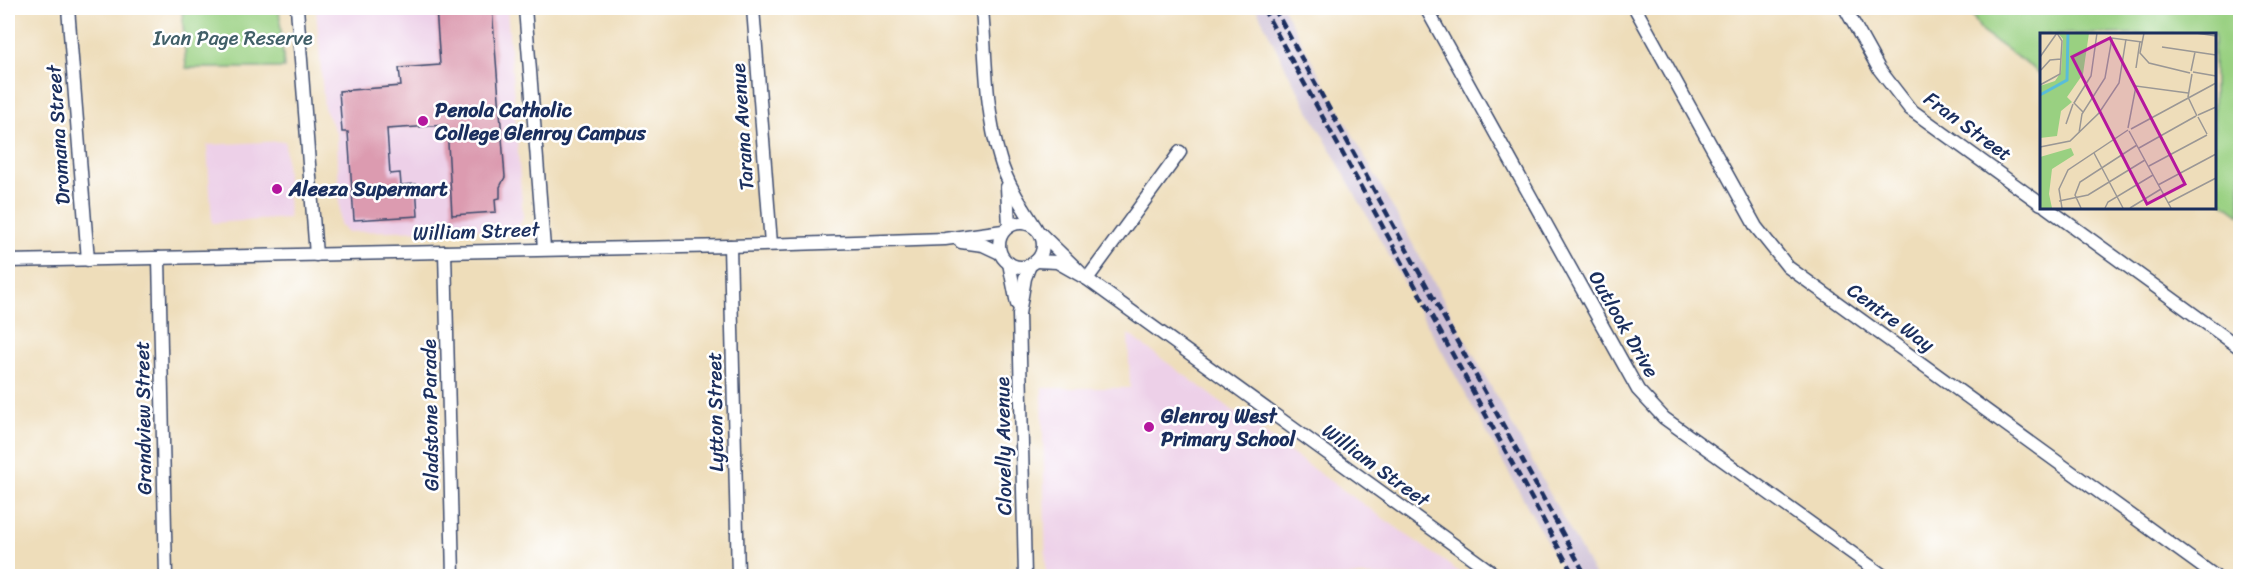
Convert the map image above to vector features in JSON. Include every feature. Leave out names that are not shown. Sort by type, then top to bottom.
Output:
[{"type":"street","name":"Dromana Street","points":[[68,8],[88,260]]},
{"type":"street","points":[[297,8],[316,255]]},
{"type":"street","points":[[525,8],[544,248]]},
{"type":"street","name":"Tarana Avenue","points":[[753,8],[771,244]]},
{"type":"street","points":[[982,8],[992,131],[1010,198],[1006,228],[999,245],[1000,253],[1009,263],[1023,267],[1033,263],[1043,248],[1039,231],[1023,222],[1006,228]]},
{"type":"street","name":"Outlook Drive","points":[[1426,8],[1638,390],[1664,418],[1884,576]]},
{"type":"street","name":"Centre Way","points":[[1635,8],[1756,227],[1788,267],[2215,576]]},
{"type":"street","name":"Fran Street","points":[[1845,8],[1879,69],[1910,109],[2040,203]]},
{"type":"street","points":[[1087,279],[1180,152]]},
{"type":"street","name":"William Street","points":[[1003,169],[1017,198],[1039,231],[1065,254],[1087,279]]},
{"type":"street","points":[[2047,208],[2241,348]]},
{"type":"street","name":"William Street","points":[[8,261],[544,248],[730,246],[945,239],[1006,228]]},
{"type":"street","name":"William Street","points":[[945,239],[983,245],[1000,253]]},
{"type":"street","name":"Lytton Street","points":[[730,246],[738,576]]},
{"type":"street","name":"Gladstone Parade","points":[[445,252],[453,576]]},
{"type":"street","name":"Grandview Street","points":[[159,258],[166,576]]},
{"type":"street","name":"William Street","points":[[1033,263],[1056,262],[1087,279],[1497,576]]},
{"type":"street","name":"Clovelly Avenue","points":[[1009,263],[1019,314],[1025,576]]},
{"type":"street","name":"Clovelly Avenue","points":[[1019,314],[1025,278],[1033,263]]},
{"type":"shaded area","name":"Penola Catholic College Glenroy Campus","points":[[316,8],[507,8],[523,217],[516,228],[347,232],[340,224],[337,134],[324,108]]},
{"type":"shaded area","points":[[1256,8],[1283,8],[1595,576],[1566,576],[1291,78]]},
{"type":"shaded area","points":[[285,141],[289,218],[212,223],[207,145]]},
{"type":"shaded area","name":"Glenroy West Primary School","points":[[1128,334],[1465,576],[1046,576],[1042,388],[1130,388]]},
{"type":"green space","name":"Ivan Page Reserve","points":[[182,8],[279,8],[284,68],[186,68]]},
{"type":"green space","points":[[1968,8],[2240,8],[2240,215],[2215,197],[2215,33],[2040,33],[2040,73],[1982,32]]},
{"type":"building","points":[[436,8],[492,8],[505,177],[500,187],[500,198],[495,199],[496,212],[452,215],[447,125],[387,129],[390,174],[400,173],[401,185],[416,184],[418,216],[354,220],[348,132],[342,132],[339,91],[401,86],[399,68],[440,65]]},
{"type":"railway","points":[[1263,8],[1574,576]]},
{"type":"railway","points":[[1274,8],[1586,576]]},
{"type":"place","name":"Penola Catholic College Glenroy Campus","points":[[423,121]]},
{"type":"place","name":"Aleeza Supermart","points":[[277,189]]},
{"type":"place","name":"Glenroy West Primary School","points":[[1149,427]]}]
